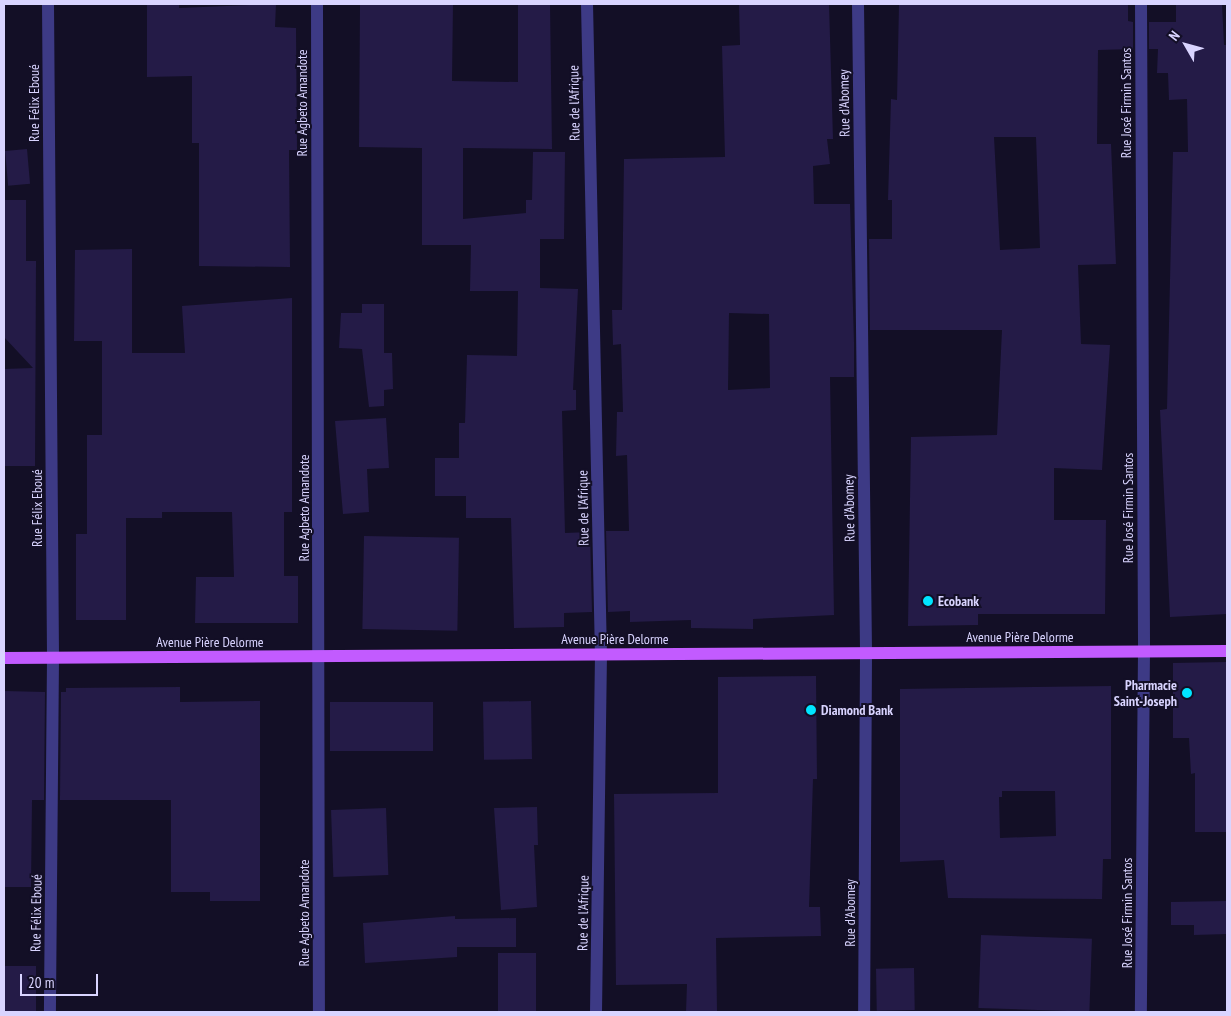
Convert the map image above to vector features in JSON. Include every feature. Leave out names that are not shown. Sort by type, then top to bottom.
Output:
[{"type":"main road","name":"Avenue Pière Delorme","points":[[4,658],[1227,651]]},
{"type":"street","name":"Rue Félix Eboué","points":[[48,4],[53,658],[50,1012]]},
{"type":"street","name":"Rue Agbeto Amandote","points":[[317,4],[320,656],[319,1012]]},
{"type":"street","name":"Rue de l'Afrique","points":[[587,4],[601,654],[596,1012]]},
{"type":"street","name":"Rue d'Abomey","points":[[858,4],[866,653],[864,1012]]},
{"type":"street","name":"Rue José Firmin Santos","points":[[1141,4],[1144,651],[1142,1012]]},
{"type":"building","points":[[147,4],[179,4],[179,8],[276,4],[275,27],[296,28],[297,150],[289,150],[290,267],[199,266],[199,143],[192,143],[192,76],[147,77]]},
{"type":"building","points":[[360,4],[453,4],[452,81],[518,82],[518,4],[550,4],[552,149],[463,148],[463,219],[526,213],[526,200],[532,200],[533,152],[565,152],[564,239],[540,239],[540,288],[578,289],[573,390],[576,390],[576,410],[562,411],[565,533],[590,532],[592,612],[564,613],[564,627],[514,628],[511,518],[466,518],[466,496],[435,496],[435,458],[459,458],[459,423],[465,423],[467,355],[517,356],[518,291],[470,291],[471,245],[422,245],[422,148],[359,147]]},
{"type":"building","points":[[739,4],[829,4],[833,139],[827,139],[830,164],[813,166],[814,204],[850,204],[854,343],[854,377],[830,377],[834,615],[753,619],[753,629],[691,628],[691,620],[630,622],[630,611],[608,612],[606,531],[629,531],[627,455],[616,456],[617,412],[623,412],[621,344],[613,345],[612,310],[622,310],[624,159],[725,157],[722,46],[740,45]],"holes":[[[729,313],[769,314],[770,388],[728,390]]]},
{"type":"building","points":[[899,4],[1128,4],[1128,21],[1133,22],[1133,49],[1098,50],[1097,144],[1111,144],[1116,264],[1078,265],[1081,344],[1110,345],[1102,470],[1054,468],[1054,520],[1106,520],[1105,614],[978,614],[978,625],[908,626],[911,437],[997,435],[1002,330],[870,330],[869,239],[892,239],[892,200],[888,200],[891,99],[897,100]],"holes":[[[994,137],[1036,137],[1040,248],[1000,250]]]},
{"type":"building","points":[[1176,4],[1222,4],[1224,45],[1227,45],[1227,614],[1170,617],[1160,410],[1167,409],[1173,152],[1188,152],[1187,99],[1169,100],[1168,73],[1157,73],[1158,49],[1149,49],[1149,22],[1176,22]]},
{"type":"building","points":[[27,149],[30,184],[8,186],[5,151]]},
{"type":"building","points":[[4,200],[26,200],[26,261],[36,261],[35,466],[4,466],[4,369],[33,368],[4,337]]},
{"type":"building","points":[[132,249],[132,353],[185,353],[182,306],[292,298],[292,512],[284,512],[284,576],[298,576],[298,623],[195,623],[196,577],[234,577],[232,512],[162,512],[162,518],[126,518],[126,620],[76,620],[76,534],[87,534],[87,435],[102,435],[102,341],[74,341],[75,250]]},
{"type":"building","points":[[362,304],[384,304],[384,353],[392,353],[393,389],[384,390],[384,406],[369,407],[362,349],[339,348],[341,313],[362,313]]},
{"type":"building","points":[[386,418],[389,468],[367,469],[369,512],[343,514],[335,421]]},
{"type":"building","points":[[364,536],[459,538],[457,631],[362,629]]},
{"type":"building","points":[[1227,662],[1227,832],[1195,832],[1195,773],[1191,774],[1189,738],[1173,738],[1173,663]]},
{"type":"building","points":[[816,676],[817,779],[813,779],[809,907],[820,907],[821,936],[716,938],[717,1012],[686,1012],[687,984],[616,985],[614,794],[718,793],[718,677]]},
{"type":"building","points":[[1111,686],[1111,859],[1103,859],[1102,899],[948,898],[944,860],[900,862],[900,689]],"holes":[[[1002,791],[1055,791],[1056,836],[1000,838],[999,797],[1002,797]]]},
{"type":"building","points":[[180,687],[180,702],[260,701],[260,901],[210,901],[210,892],[171,892],[171,800],[60,800],[61,692],[66,692],[66,688]]},
{"type":"building","points":[[4,691],[45,692],[44,800],[32,800],[31,887],[4,887]]},
{"type":"building","points":[[531,701],[532,759],[484,760],[483,702]]},
{"type":"building","points":[[330,702],[433,702],[433,751],[330,751]]},
{"type":"building","points":[[537,807],[538,845],[534,845],[537,907],[501,910],[494,808]]},
{"type":"building","points":[[386,808],[388,875],[333,877],[331,810]]},
{"type":"building","points":[[1227,901],[1227,934],[1194,935],[1194,925],[1171,925],[1171,902]]},
{"type":"building","points":[[455,916],[455,919],[516,918],[516,947],[457,947],[457,957],[365,963],[363,923]]},
{"type":"building","points":[[981,935],[1092,939],[1089,1012],[978,1008]]},
{"type":"building","points":[[498,953],[536,953],[536,1012],[498,1012]]},
{"type":"building","points":[[4,966],[36,966],[36,1012],[4,1012]]},
{"type":"building","points":[[914,968],[915,1010],[877,1011],[876,969]]},
{"type":"place","name":"Ecobank","points":[[928,601]]},
{"type":"place","name":"Pharmacie Saint-Joseph","points":[[1187,693]]},
{"type":"place","name":"Diamond Bank","points":[[811,710]]}]
